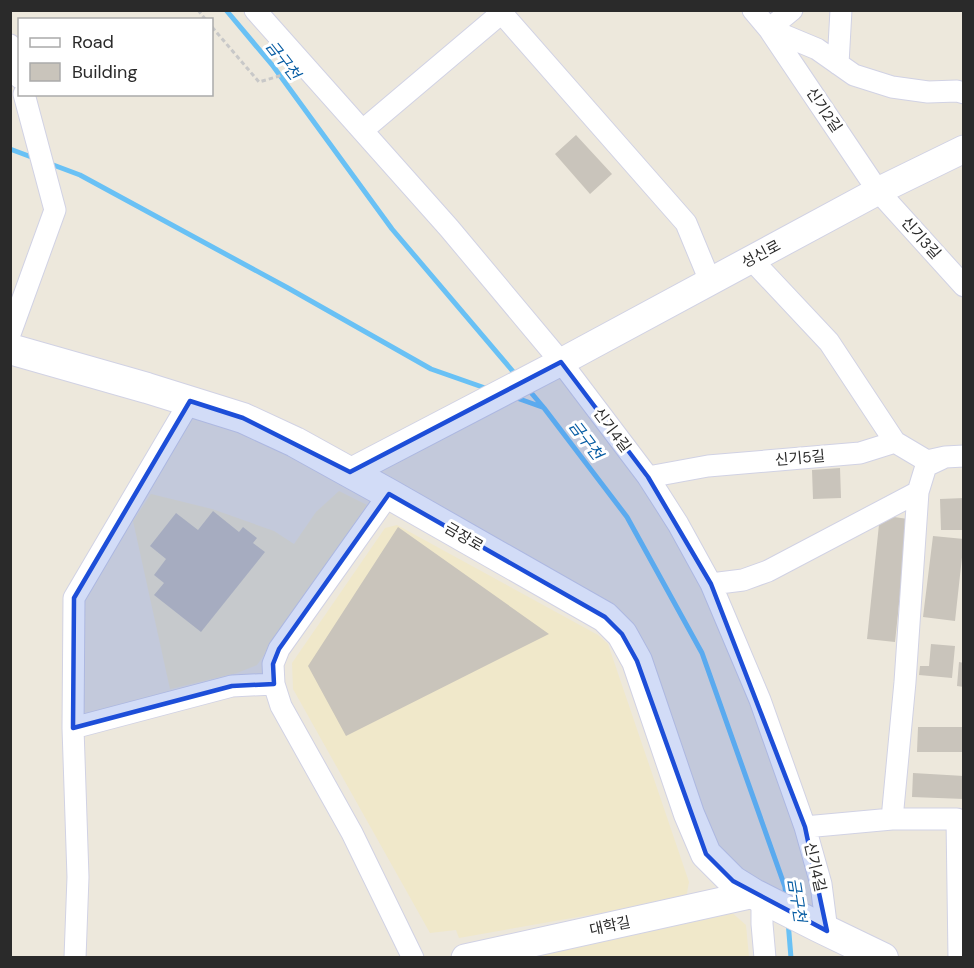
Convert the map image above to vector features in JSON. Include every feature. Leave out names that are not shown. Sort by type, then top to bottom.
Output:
[{"type":"main road","name":"금장로","points":[[10,349],[243,418],[295,442],[350,472],[605,617],[622,634],[636,661],[689,814],[706,854],[733,881],[823,929]]},
{"type":"main road","points":[[823,929],[883,957]]},
{"type":"street","name":"신기4길","points":[[255,10],[449,228],[561,362],[648,477],[678,524],[711,584],[760,700],[805,827],[821,884],[823,929]]},
{"type":"street","name":"신기2길","points":[[753,10],[769,29],[878,191]]},
{"type":"street","points":[[769,29],[792,10]]},
{"type":"street","points":[[842,10],[838,64],[854,75],[892,87],[928,92],[957,91],[963,93]]},
{"type":"street","points":[[363,130],[502,11],[686,223],[710,281]]},
{"type":"street","name":"신기2길","points":[[769,29],[817,49],[838,64]]},
{"type":"street","points":[[10,45],[18,74]]},
{"type":"street","points":[[10,334],[55,210],[25,96]]},
{"type":"street","name":"성신로","points":[[350,472],[561,362],[878,191],[963,149]]},
{"type":"street","name":"신기3길","points":[[878,191],[963,286]]},
{"type":"street","points":[[752,259],[829,342],[895,442],[927,461],[954,456]]},
{"type":"street","points":[[75,957],[78,877],[73,728],[74,598],[190,401]]},
{"type":"street","name":"신기5길","points":[[648,477],[708,466],[860,453],[895,442]]},
{"type":"street","points":[[892,819],[906,682],[918,492],[926,466],[954,456]]},
{"type":"street","points":[[711,584],[743,580],[768,571],[918,492]]},
{"type":"street","points":[[389,494],[279,649],[273,664],[274,684],[281,706],[352,833],[413,957]]},
{"type":"street","points":[[73,728],[232,686],[274,684]]},
{"type":"street","points":[[805,827],[892,819],[957,819],[959,957]]},
{"type":"street","points":[[758,896],[765,957]]},
{"type":"street","name":"대학길","points":[[465,957],[758,896]]},
{"type":"path","points":[[213,28],[259,82],[305,68]]},
{"type":"highlighted area","points":[[561,362],[648,477],[711,584],[805,827],[827,931],[733,881],[706,854],[637,661],[622,634],[605,617],[389,494],[279,649],[273,664],[274,684],[232,686],[73,728],[74,598],[190,401],[243,418],[350,472]]},
{"type":"shaded area","points":[[339,491],[367,505],[257,665],[237,673],[170,689],[133,521],[151,494],[212,509],[274,531],[294,544],[316,512]]},
{"type":"shaded area","points":[[397,525],[598,635],[608,644],[689,882],[686,898],[459,938],[456,930],[430,933],[293,689],[292,663],[385,528]]},
{"type":"shaded area","points":[[729,910],[746,925],[749,957],[498,958]]},
{"type":"building","points":[[576,135],[612,174],[590,194],[555,154]]},
{"type":"building","points":[[840,468],[841,498],[813,499],[812,470]]},
{"type":"building","points":[[964,498],[964,530],[941,530],[940,499]]},
{"type":"building","points":[[213,511],[239,532],[243,527],[257,538],[253,543],[265,552],[201,632],[154,595],[164,583],[154,575],[166,559],[150,546],[176,513],[198,530]]},
{"type":"building","points":[[880,515],[908,519],[895,642],[867,639]]},
{"type":"building","points":[[398,527],[549,634],[346,736],[308,666]]},
{"type":"building","points":[[933,536],[964,539],[955,621],[923,617]]},
{"type":"building","points":[[931,644],[955,646],[952,678],[919,675],[920,666],[929,666]]},
{"type":"building","points":[[959,662],[964,663],[964,687],[957,686]]},
{"type":"building","points":[[918,727],[964,727],[964,752],[917,752]]},
{"type":"building","points":[[913,773],[964,776],[964,799],[912,797]]},
{"type":"waterway","name":"금구천","points":[[226,10],[273,66],[392,229],[516,375]]},
{"type":"waterway","points":[[10,149],[34,158]]},
{"type":"waterway","points":[[48,163],[80,175],[431,369],[488,389]]},
{"type":"waterway","name":"금구천","points":[[528,389],[627,517],[702,653],[785,887],[786,900]]},
{"type":"waterway","points":[[514,397],[542,407]]},
{"type":"waterway","name":"금구천","points":[[788,921],[791,958]]}]
